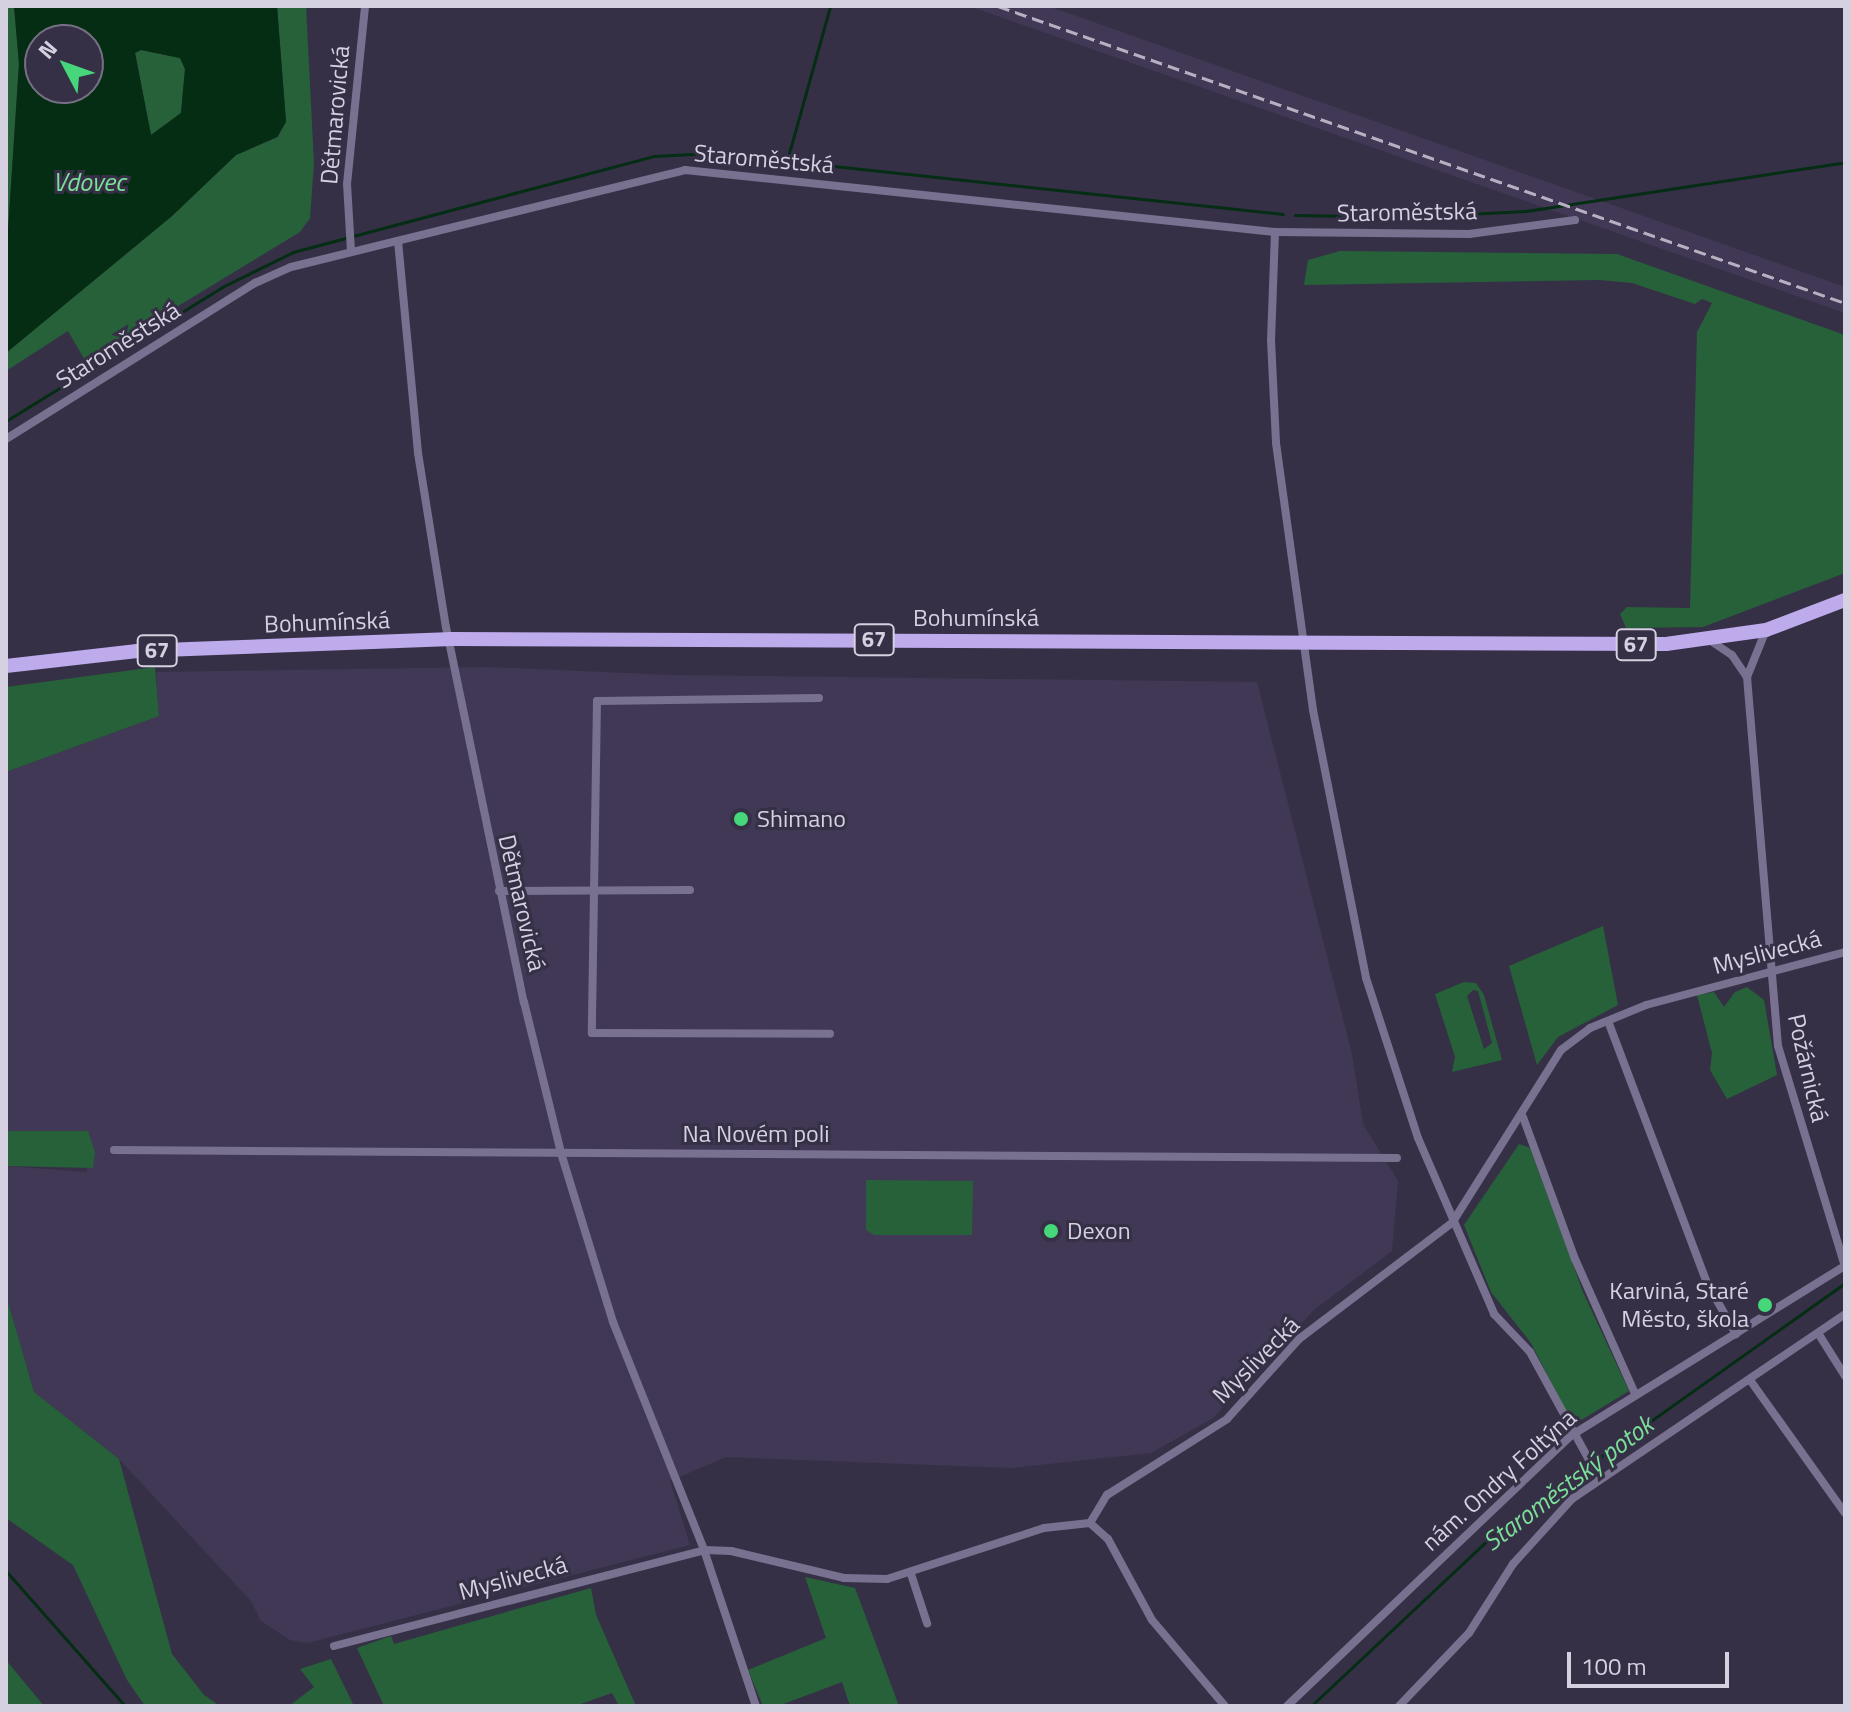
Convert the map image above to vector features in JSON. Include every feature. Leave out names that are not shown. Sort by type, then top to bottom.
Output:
[{"type":"main road","name":"Bohumínská","points":[[6,666],[137,651],[452,639],[1568,646],[1711,641],[1766,630],[1845,600]]},
{"type":"street","name":"Dětmarovická","points":[[351,251],[347,184],[365,6]]},
{"type":"street","name":"Staroměstská","points":[[6,439],[255,283],[351,251],[685,170],[1275,232],[1469,234],[1575,220]]},
{"type":"street","points":[[1275,232],[1271,340],[1276,443],[1305,643],[1366,978],[1452,1223],[1494,1314],[1530,1352],[1572,1435],[1599,1478]]},
{"type":"street","name":"Dětmarovická","points":[[398,241],[418,453],[499,891],[561,1153],[613,1322],[704,1550]]},
{"type":"street","points":[[1747,677],[1766,630]]},
{"type":"street","points":[[1711,641],[1732,655],[1747,677]]},
{"type":"street","name":"Požárnická","points":[[1747,677],[1778,1046],[1845,1266]]},
{"type":"street","points":[[819,698],[597,701],[592,1033],[830,1034]]},
{"type":"street","points":[[499,891],[690,890]]},
{"type":"street","name":"Myslivecká","points":[[334,1646],[704,1550],[731,1551],[844,1578],[911,1574],[1044,1528],[1090,1523],[1107,1495],[1227,1419],[1299,1339],[1452,1223],[1523,1117],[1561,1050],[1608,1021],[1770,970],[1845,952]]},
{"type":"street","points":[[1608,1021],[1707,1283],[1736,1334]]},
{"type":"street","points":[[1523,1117],[1575,1259],[1635,1394]]},
{"type":"street","name":"Na Novém poli","points":[[114,1150],[1397,1158]]},
{"type":"street","name":"nám. Ondry Foltýna","points":[[1287,1706],[1572,1435],[1845,1266]]},
{"type":"street","points":[[1399,1706],[1469,1633],[1543,1527],[1599,1478],[1845,1314]]},
{"type":"street","points":[[1818,1333],[1845,1376]]},
{"type":"street","points":[[1750,1380],[1845,1513]]},
{"type":"street","points":[[1090,1523],[1108,1539],[1152,1620],[1225,1706]]},
{"type":"street","points":[[704,1550],[756,1706]]},
{"type":"street","points":[[911,1574],[927,1623]]},
{"type":"shaded area","points":[[6,6],[14,6],[19,64],[6,261]]},
{"type":"shaded area","points":[[277,6],[306,6],[314,163],[310,218],[300,232],[86,362],[68,331],[6,371],[6,353],[172,216],[236,155],[278,137],[286,121]]},
{"type":"shaded area","points":[[969,6],[1047,6],[1071,14],[1845,287],[1845,313]]},
{"type":"shaded area","points":[[141,50],[180,58],[185,69],[181,113],[151,135],[135,52]]},
{"type":"shaded area","points":[[1340,251],[1617,254],[1845,335],[1845,573],[1703,627],[1626,628],[1620,614],[1627,607],[1690,608],[1697,332],[1712,303],[1702,299],[1695,304],[1632,283],[1600,280],[1304,285],[1308,260]]},
{"type":"shaded area","points":[[155,667],[159,716],[6,772],[6,687]]},
{"type":"shaded area","points":[[488,667],[671,675],[1257,682],[1352,1054],[1363,1124],[1398,1181],[1392,1251],[1315,1309],[1213,1418],[1151,1453],[1011,1468],[726,1457],[670,1481],[690,1545],[307,1643],[290,1640],[261,1621],[251,1601],[119,1459],[34,1392],[6,1295],[6,1166],[87,1172],[88,1131],[6,1131],[6,772],[159,716],[156,672]]},
{"type":"shaded area","points":[[1603,926],[1618,1005],[1558,1037],[1537,1065],[1509,966]]},
{"type":"shaded area","points":[[1464,982],[1476,983],[1484,995],[1502,1060],[1452,1072],[1455,1057],[1435,994]],"holes":[[[1473,990],[1478,991],[1492,1043],[1484,1049],[1467,996]]]},
{"type":"shaded area","points":[[1747,987],[1764,1000],[1777,1075],[1727,1099],[1710,1070],[1712,1053],[1697,995],[1714,992],[1724,1007],[1735,992]]},
{"type":"shaded area","points":[[6,1131],[88,1131],[95,1152],[93,1168],[6,1166]]},
{"type":"shaded area","points":[[1519,1144],[1530,1148],[1583,1292],[1629,1391],[1573,1425],[1531,1343],[1491,1292],[1464,1225]]},
{"type":"shaded area","points":[[866,1180],[973,1181],[972,1235],[874,1235],[866,1230]]},
{"type":"shaded area","points":[[6,1295],[34,1392],[119,1459],[172,1654],[204,1695],[220,1706],[145,1706],[127,1680],[73,1565],[6,1518]]},
{"type":"shaded area","points":[[805,1577],[855,1588],[899,1706],[850,1706],[842,1682],[778,1706],[763,1706],[748,1670],[826,1638]]},
{"type":"shaded area","points":[[591,1588],[596,1615],[636,1706],[619,1706],[612,1693],[575,1706],[384,1706],[357,1648],[391,1636],[394,1644]]},
{"type":"shaded area","points":[[331,1659],[354,1706],[289,1706],[314,1687],[300,1669]]},
{"type":"shaded area","points":[[6,1660],[44,1706],[6,1706]]},
{"type":"water","name":"Vdovec","points":[[14,6],[277,6],[286,122],[277,137],[236,155],[172,216],[6,353],[6,261],[19,64]],"holes":[[[141,50],[180,58],[185,69],[181,113],[151,135],[135,53]]]},
{"type":"waterway","points":[[786,164],[830,6]]},
{"type":"waterway","points":[[6,421],[222,287],[293,252],[654,156],[712,153],[1283,214]]},
{"type":"waterway","points":[[1295,215],[1408,217],[1526,211],[1845,162]]},
{"type":"waterway","name":"Staroměstský potok","points":[[1311,1706],[1503,1526],[1845,1283]]},
{"type":"waterway","name":"Staroměstský potok","points":[[6,1571],[125,1706]]},
{"type":"railway","points":[[998,6],[1845,303]]},
{"type":"place","name":"Shimano","points":[[741,819]]},
{"type":"place","name":"Dexon","points":[[1051,1231]]},
{"type":"place","name":"Karviná, Staré Město, škola","points":[[1765,1305]]}]
